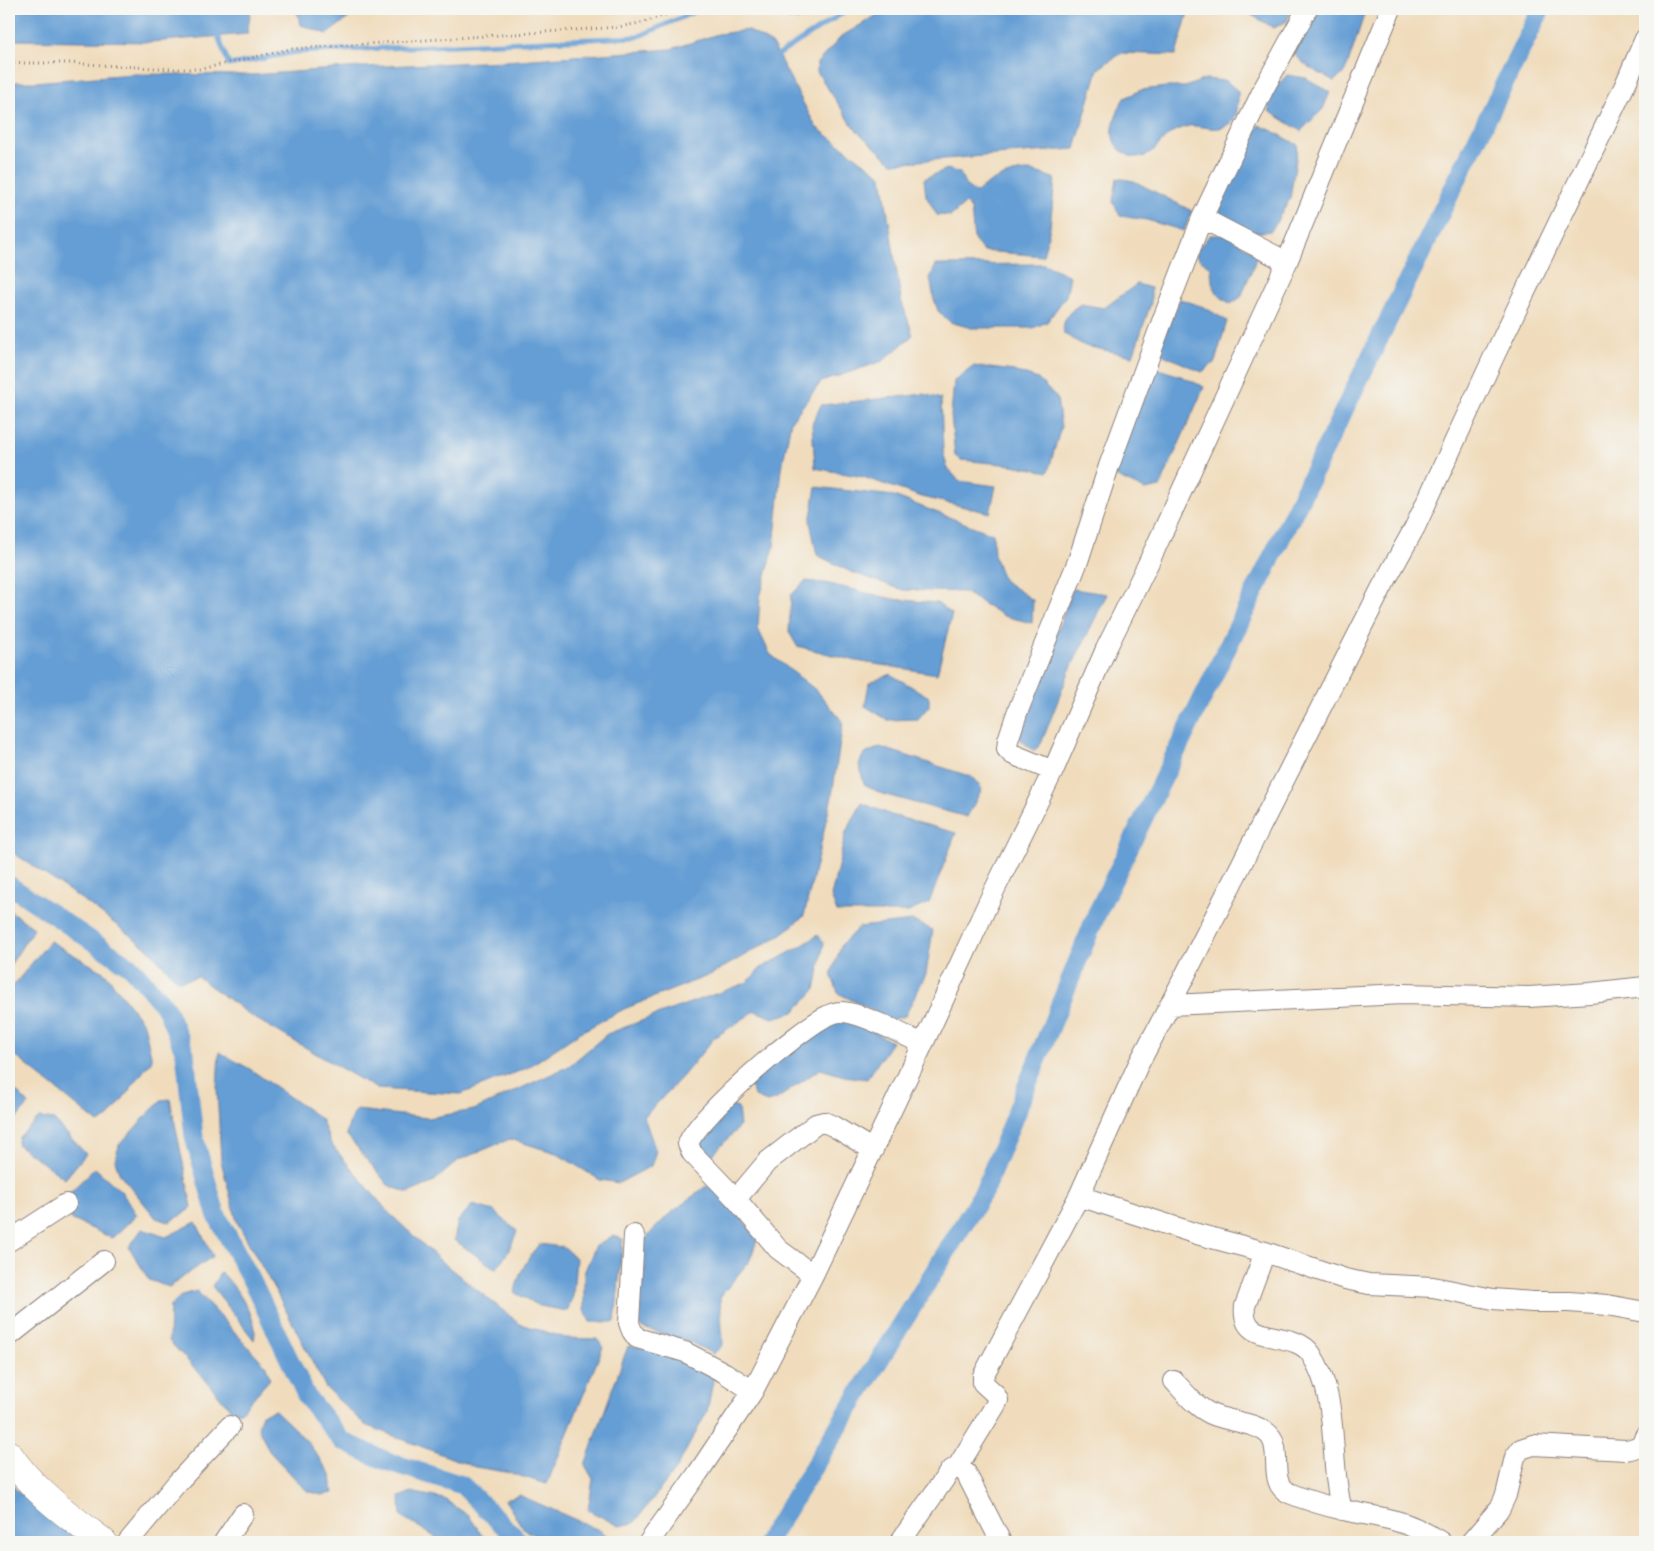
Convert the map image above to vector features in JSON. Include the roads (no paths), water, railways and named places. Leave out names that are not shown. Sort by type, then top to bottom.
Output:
[{"type":"street","points":[[1053,771],[1012,754],[1007,749],[1017,713],[1078,561],[1122,429],[1202,218],[1255,106],[1307,9]]},
{"type":"street","points":[[649,1542],[753,1391],[813,1275],[989,901],[1053,771],[1106,649],[1148,564],[1287,262],[1391,9]]},
{"type":"street","points":[[900,1542],[950,1471],[958,1466],[998,1400],[996,1394],[983,1383],[984,1376],[1079,1196],[1138,1064],[1170,1005],[1382,587],[1415,527],[1496,352],[1625,85],[1645,39]]},
{"type":"street","points":[[1202,218],[1287,262]]},
{"type":"street","points":[[1170,1005],[1402,994],[1530,997],[1590,994],[1645,987]]},
{"type":"street","points":[[813,1275],[778,1249],[736,1199],[692,1153],[688,1144],[690,1137],[747,1078],[789,1041],[828,1015],[843,1012],[864,1017],[923,1044]]},
{"type":"street","points":[[736,1199],[767,1162],[816,1124],[824,1122],[834,1126],[873,1150]]},
{"type":"street","points":[[1079,1196],[1197,1234],[1265,1252],[1345,1279],[1369,1284],[1433,1287],[1493,1299],[1607,1305],[1645,1312]]},
{"type":"street","points":[[9,1241],[66,1204]]},
{"type":"street","points":[[634,1235],[630,1323],[632,1331],[637,1338],[685,1352],[753,1391]]},
{"type":"street","points":[[1265,1252],[1245,1306],[1244,1315],[1248,1326],[1259,1334],[1293,1341],[1303,1346],[1310,1353],[1323,1382],[1333,1424],[1339,1498],[1342,1510]]},
{"type":"street","points":[[9,1336],[104,1262]]},
{"type":"street","points":[[1174,1381],[1204,1411],[1222,1419],[1260,1428],[1267,1434],[1273,1444],[1277,1476],[1284,1489],[1288,1492],[1342,1510],[1397,1521],[1441,1542]]},
{"type":"street","points":[[128,1542],[177,1483],[230,1426]]},
{"type":"street","points":[[1471,1542],[1500,1508],[1506,1496],[1515,1457],[1521,1449],[1533,1444],[1626,1450],[1637,1447],[1644,1442],[1645,1436]]},
{"type":"street","points":[[9,1455],[19,1470],[40,1492],[102,1542]]},
{"type":"street","points":[[958,1466],[966,1473],[1001,1542]]},
{"type":"street","points":[[224,1542],[243,1514]]},
{"type":"water","points":[[9,9],[251,9],[247,34],[151,42],[9,40]]},
{"type":"water","points":[[296,9],[354,9],[354,14],[327,34],[301,25]]},
{"type":"water","points":[[780,9],[818,9],[798,20],[788,19]]},
{"type":"water","points":[[887,9],[1189,9],[1176,55],[1121,53],[1098,69],[1075,149],[892,163],[855,129],[817,72],[817,63],[842,36]]},
{"type":"water","points":[[1241,9],[1292,9],[1287,21],[1274,28]]},
{"type":"water","points":[[1316,9],[1366,9],[1345,73],[1334,81],[1305,64],[1293,50]]},
{"type":"water","points":[[748,30],[772,44],[816,127],[882,176],[901,300],[913,335],[883,361],[821,382],[791,421],[782,468],[774,547],[760,597],[758,629],[770,654],[817,691],[843,722],[832,796],[804,916],[782,934],[712,974],[624,1009],[579,1033],[527,1068],[461,1094],[377,1089],[251,1016],[198,977],[178,981],[148,949],[90,905],[9,850],[9,82],[34,82],[132,74],[252,75],[361,67],[505,61],[671,49],[718,34]]},
{"type":"water","points":[[1287,75],[1306,78],[1330,92],[1323,109],[1301,131],[1269,111],[1269,95]]},
{"type":"water","points":[[1205,79],[1226,81],[1238,91],[1238,104],[1235,116],[1230,123],[1221,128],[1187,126],[1170,134],[1153,151],[1141,157],[1128,155],[1115,143],[1113,137],[1114,122],[1123,99],[1141,90],[1185,87]]},
{"type":"water","points":[[1259,125],[1298,145],[1290,199],[1271,231],[1248,232],[1237,227],[1220,213],[1220,199]]},
{"type":"water","points":[[947,169],[960,173],[965,185],[976,193],[987,184],[1013,173],[1034,172],[1055,179],[1050,227],[1043,256],[983,251],[974,240],[971,209],[966,203],[951,216],[937,215],[926,196],[924,179]]},
{"type":"water","points":[[1117,178],[1134,181],[1192,211],[1184,231],[1147,220],[1120,216],[1113,202]]},
{"type":"water","points":[[1210,235],[1226,235],[1258,254],[1241,297],[1231,304],[1215,290],[1211,268],[1197,257],[1196,251]]},
{"type":"water","points":[[1044,264],[1070,276],[1066,296],[1047,322],[1033,328],[971,328],[950,322],[938,311],[930,278],[936,265]]},
{"type":"water","points":[[1137,284],[1151,288],[1151,303],[1133,356],[1085,346],[1064,334],[1065,320],[1077,306],[1081,304],[1104,308]]},
{"type":"water","points":[[1180,299],[1204,307],[1227,321],[1215,362],[1202,372],[1157,352]]},
{"type":"water","points":[[974,366],[1014,371],[1038,379],[1057,398],[1061,427],[1048,472],[1012,465],[961,460],[955,456],[951,415],[954,381]]},
{"type":"water","points":[[1155,368],[1181,376],[1204,387],[1160,487],[1145,490],[1111,474]]},
{"type":"water","points":[[924,394],[941,399],[943,451],[947,467],[959,481],[996,486],[990,513],[922,497],[863,477],[815,468],[812,424],[821,405]]},
{"type":"water","points":[[816,487],[894,496],[993,534],[994,555],[1003,580],[1033,600],[1032,623],[1004,616],[964,592],[903,590],[851,572],[817,555],[810,522]]},
{"type":"water","points":[[805,581],[825,583],[893,599],[937,603],[952,614],[937,674],[856,661],[797,646],[789,632],[791,595]]},
{"type":"water","points":[[1073,589],[1107,594],[1069,672],[1041,744],[1034,751],[1017,737]]},
{"type":"water","points":[[890,674],[929,697],[929,706],[918,719],[888,720],[865,706],[869,683]]},
{"type":"water","points":[[880,747],[972,777],[982,789],[967,817],[882,794],[864,784],[859,765],[863,755]]},
{"type":"water","points":[[862,803],[891,815],[956,833],[929,903],[908,912],[837,912],[831,896],[846,832]]},
{"type":"water","points":[[9,910],[34,928],[9,967]]},
{"type":"water","points":[[913,921],[933,930],[926,974],[905,1016],[891,1020],[838,993],[831,974],[842,944],[859,927]]},
{"type":"water","points":[[818,935],[824,943],[815,990],[794,1012],[773,1018],[755,1011],[714,1038],[682,1077],[644,1117],[656,1151],[651,1166],[619,1183],[600,1180],[556,1153],[510,1139],[459,1160],[432,1183],[408,1193],[388,1185],[346,1134],[352,1115],[357,1110],[428,1118],[474,1110],[569,1066],[607,1034],[746,983],[761,968]]},
{"type":"water","points":[[50,941],[105,973],[144,1024],[152,1060],[109,1117],[98,1123],[13,1054],[9,1040],[9,991]]},
{"type":"water","points":[[827,1018],[853,1021],[892,1042],[867,1079],[844,1076],[820,1069],[777,1099],[767,1102],[755,1097],[749,1084]]},
{"type":"water","points":[[219,1052],[250,1069],[321,1119],[331,1144],[389,1213],[442,1262],[520,1324],[566,1338],[597,1339],[603,1347],[547,1484],[506,1472],[475,1467],[365,1425],[326,1388],[237,1222],[221,1161],[217,1089]]},
{"type":"water","points":[[9,1084],[29,1104],[9,1127]]},
{"type":"water","points":[[170,1099],[192,1207],[169,1222],[156,1218],[119,1173],[115,1160],[119,1145],[161,1100]]},
{"type":"water","points":[[727,1104],[738,1108],[740,1126],[707,1161],[690,1147]]},
{"type":"water","points":[[39,1118],[54,1120],[86,1154],[65,1179],[17,1144],[19,1137]]},
{"type":"water","points":[[95,1168],[122,1192],[137,1215],[112,1238],[71,1219],[68,1194]]},
{"type":"water","points":[[706,1186],[726,1195],[757,1240],[750,1260],[720,1297],[723,1345],[713,1354],[692,1343],[646,1329],[635,1323],[634,1250],[667,1216]]},
{"type":"water","points":[[472,1205],[494,1211],[517,1231],[509,1251],[496,1269],[454,1240],[458,1221]]},
{"type":"water","points":[[196,1222],[213,1256],[169,1287],[149,1280],[129,1247],[142,1229],[166,1237]]},
{"type":"water","points":[[612,1236],[623,1239],[615,1322],[590,1322],[584,1309],[584,1273],[595,1247]]},
{"type":"water","points":[[539,1244],[563,1247],[576,1258],[573,1296],[567,1311],[540,1306],[515,1293],[518,1279]]},
{"type":"water","points":[[221,1272],[236,1290],[251,1315],[255,1329],[254,1340],[212,1286]]},
{"type":"water","points":[[197,1291],[266,1366],[270,1379],[241,1412],[230,1409],[169,1341],[170,1306],[182,1295]]},
{"type":"water","points":[[628,1346],[679,1350],[715,1371],[707,1412],[676,1469],[634,1523],[619,1526],[588,1510],[593,1479],[585,1465]]},
{"type":"water","points":[[275,1410],[307,1441],[331,1475],[333,1493],[321,1495],[306,1490],[269,1451],[258,1427],[262,1414]]},
{"type":"water","points":[[9,1478],[15,1489],[82,1542],[9,1542]]},
{"type":"water","points":[[411,1492],[444,1499],[469,1516],[487,1542],[443,1542],[401,1516],[400,1497]]},
{"type":"water","points":[[519,1495],[599,1530],[609,1537],[606,1542],[543,1542],[522,1527],[505,1500]]},
{"type":"waterway","points":[[218,36],[229,65],[296,52],[637,37],[701,9]]},
{"type":"waterway","points":[[778,55],[849,9]]},
{"type":"waterway","points":[[767,1542],[984,1191],[1098,911],[1541,9]]},
{"type":"waterway","points":[[9,885],[132,968],[166,1008],[185,1053],[194,1137],[216,1214],[256,1289],[307,1397],[342,1441],[386,1461],[462,1485],[520,1542]]}]
